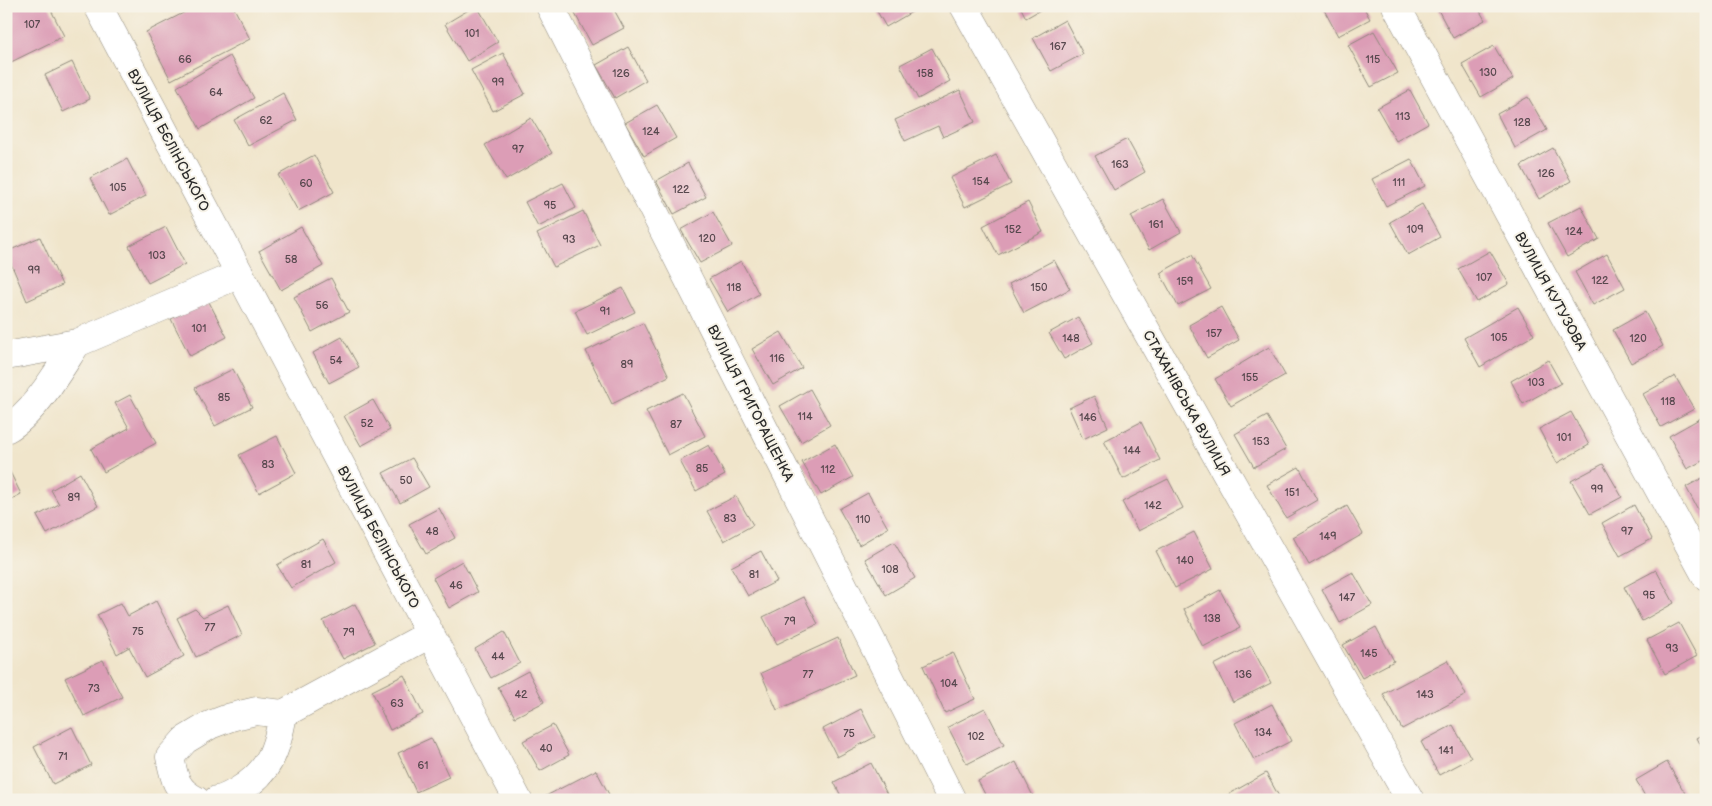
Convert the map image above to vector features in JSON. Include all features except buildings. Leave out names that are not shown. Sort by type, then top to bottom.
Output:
[{"type":"street","name":"ВУЛИЦЯ БЄЛІНСЬКОГО","points":[[98,6],[518,800]]},
{"type":"street","name":"ВУЛИЦЯ ГРИГОРАЩЕНКА","points":[[550,6],[952,800]]},
{"type":"street","name":"СТАХАНІВСЬКА ВУЛИЦЯ","points":[[964,6],[1410,800]]},
{"type":"street","name":"ВУЛИЦЯ КУТУЗОВА","points":[[1396,6],[1706,576]]},
{"type":"street","points":[[6,356],[77,343],[240,274]]},
{"type":"street","points":[[6,429],[24,415],[47,389],[77,343]]},
{"type":"street","points":[[196,800],[184,794],[174,777],[170,757],[185,740],[231,716],[256,711],[282,714],[430,634]]},
{"type":"street","points":[[217,800],[224,799],[251,783],[268,764],[278,741],[282,714]]}]
